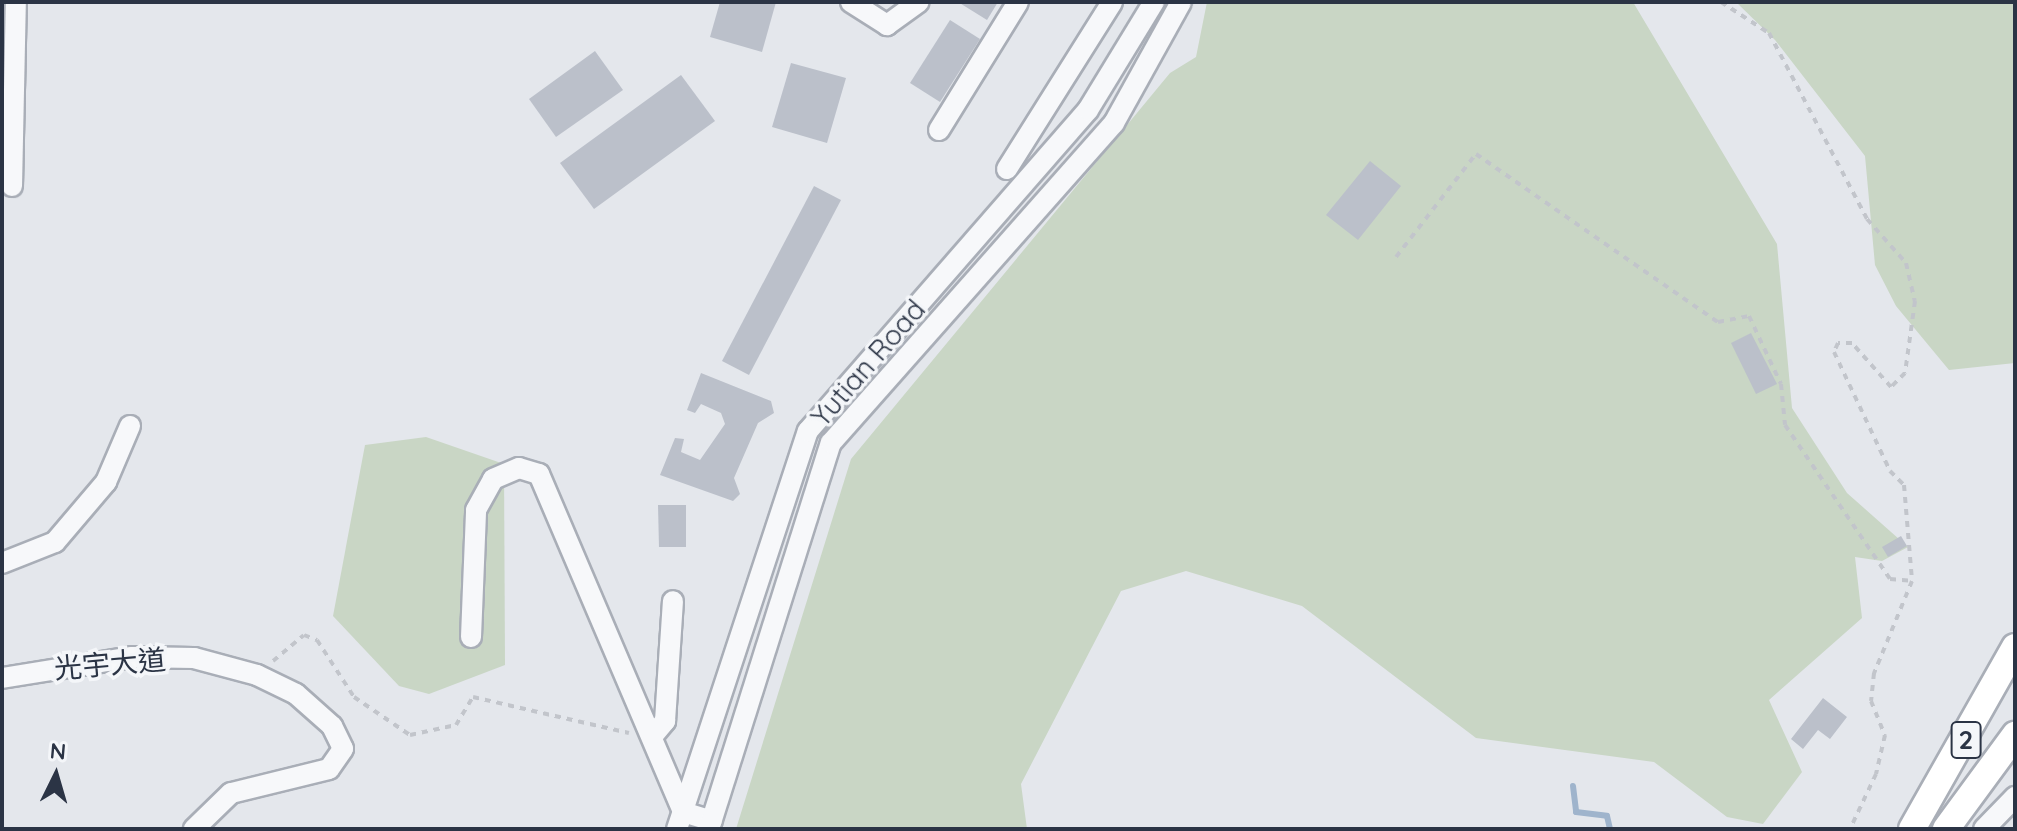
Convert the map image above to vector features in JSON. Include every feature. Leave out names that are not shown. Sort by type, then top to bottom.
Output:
[{"type":"main road","name":"2","points":[[1912,829],[2015,647]]},
{"type":"main road","name":"2","points":[[1946,829],[2015,735]]},
{"type":"street","points":[[12,186],[16,2]]},
{"type":"street","points":[[851,2],[887,25],[919,2]]},
{"type":"street","points":[[939,130],[1018,2]]},
{"type":"street","points":[[1007,169],[1112,2]]},
{"type":"street","name":"Yutian Road","points":[[680,820],[808,431],[1088,110],[1154,2]]},
{"type":"street","name":"Yutian Road","points":[[710,825],[831,443],[1114,123],[1181,2]]},
{"type":"street","points":[[2,563],[55,542],[106,482],[130,426]]},
{"type":"street","points":[[471,637],[476,510],[493,479],[519,468],[539,474],[619,671],[655,733],[680,820],[710,825]]},
{"type":"street","points":[[655,733],[665,721],[673,601]]},
{"type":"street","name":"光宇大道","points":[[2,678],[131,657],[194,658],[257,675],[296,694],[332,726],[343,749],[339,760],[231,793],[194,829]]},
{"type":"street","points":[[1984,829],[2015,797]]},
{"type":"path","points":[[1721,2],[1769,33],[1867,219],[1906,263],[1915,301],[1905,373],[1891,387],[1852,343],[1838,343],[1834,352],[1890,471],[1904,485],[1912,581],[1874,673],[1871,701],[1885,735],[1876,774],[1850,829]]},
{"type":"path","points":[[1396,257],[1476,154],[1718,322],[1749,316],[1781,384],[1785,425],[1890,579],[1912,581]]},
{"type":"path","points":[[257,675],[304,635],[317,640],[354,697],[410,735],[456,725],[473,697],[655,733]]},
{"type":"green space","points":[[1207,2],[1633,2],[1777,244],[1792,408],[1847,493],[1908,547],[1882,561],[1855,557],[1862,618],[1769,700],[1802,772],[1763,824],[1727,817],[1654,762],[1476,738],[1302,606],[1186,571],[1121,591],[1021,784],[1027,829],[736,829],[851,459],[1170,73],[1196,57]]},
{"type":"green space","points":[[1736,2],[2015,2],[2015,363],[1949,370],[1896,306],[1875,265],[1865,156],[1775,40]]},
{"type":"green space","points":[[426,437],[504,464],[505,665],[429,694],[399,686],[333,616],[365,445]]},
{"type":"building","points":[[720,2],[776,2],[762,52],[710,37]]},
{"type":"building","points":[[958,2],[998,2],[987,20]]},
{"type":"building","points":[[950,20],[980,39],[940,102],[910,83]]},
{"type":"building","points":[[595,51],[623,90],[556,137],[529,99]]},
{"type":"building","points":[[791,63],[846,78],[827,143],[772,127]]},
{"type":"building","points":[[681,75],[715,121],[594,209],[560,163]]},
{"type":"building","points":[[1370,161],[1401,186],[1358,240],[1326,215]]},
{"type":"building","points":[[814,186],[841,200],[749,375],[722,361]]},
{"type":"building","points":[[1751,333],[1777,384],[1756,394],[1731,343]]},
{"type":"building","points":[[701,373],[771,401],[774,413],[758,423],[734,478],[740,494],[733,501],[660,475],[675,438],[684,439],[681,452],[700,460],[725,424],[721,413],[701,404],[695,413],[687,410]]},
{"type":"building","points":[[658,505],[686,505],[686,547],[659,547]]},
{"type":"building","points":[[1901,536],[1907,546],[1888,557],[1882,547]]},
{"type":"building","points":[[1823,698],[1847,717],[1830,739],[1818,730],[1803,749],[1791,739]]},
{"type":"waterway","points":[[1573,786],[1576,812],[1607,816],[1610,829]]}]
